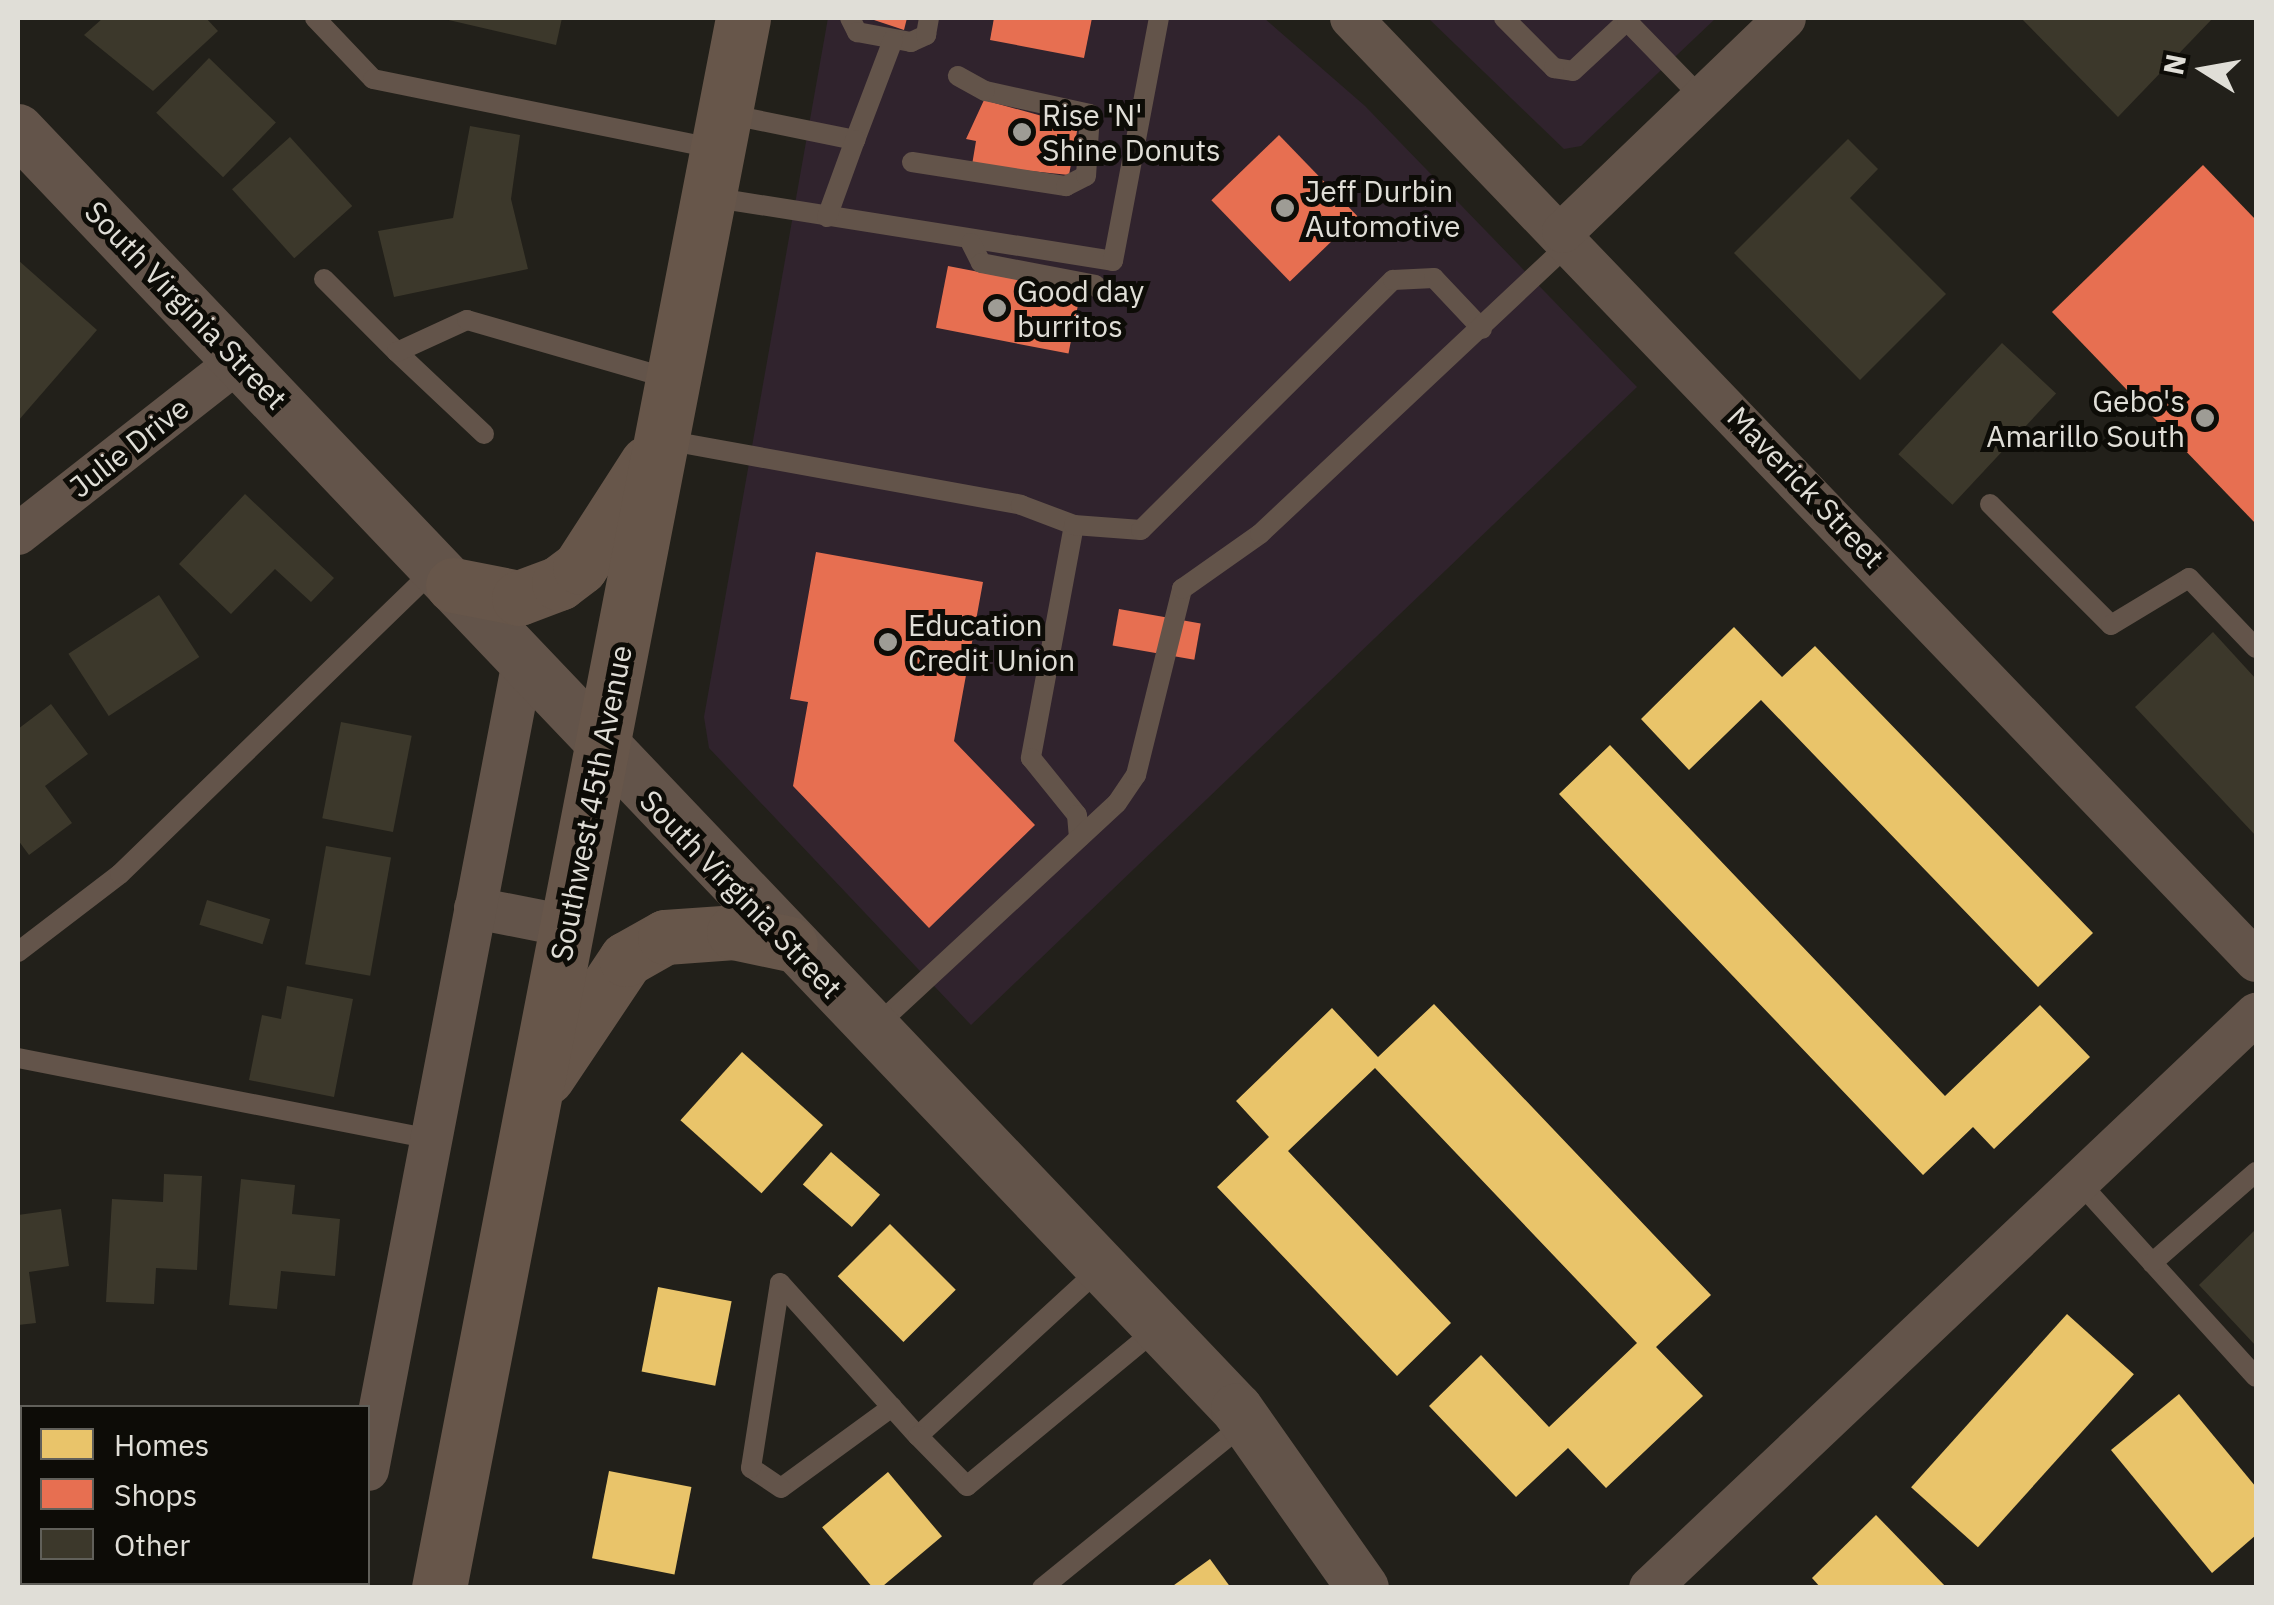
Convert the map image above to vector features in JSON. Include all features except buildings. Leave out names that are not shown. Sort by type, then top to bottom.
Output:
[{"type":"main road","name":"Southwest 45th Avenue","points":[[439,1588],[743,18]]},
{"type":"main road","points":[[444,576],[519,598],[560,583],[580,567],[662,440]]},
{"type":"main road","points":[[534,1096],[626,959],[665,937],[734,932],[790,944]]},
{"type":"street","name":"Maverick Street","points":[[1351,18],[1568,236],[2256,961]]},
{"type":"street","points":[[1568,236],[1785,18]]},
{"type":"street","name":"South Virginia Street","points":[[22,145],[240,360],[523,661],[601,751],[1160,1326],[1246,1422],[1363,1588]]},
{"type":"street","name":"Julie Drive","points":[[18,534],[240,360]]},
{"type":"street","points":[[372,1426],[523,661]]},
{"type":"street","points":[[475,908],[568,926]]},
{"type":"street","points":[[1650,1588],[2256,1014]]},
{"type":"lane","points":[[315,18],[373,79],[717,153],[855,140]]},
{"type":"lane","points":[[850,18],[857,32],[893,40],[926,36],[929,18]]},
{"type":"lane","points":[[717,153],[826,217],[972,242],[1113,260],[1159,18]]},
{"type":"lane","points":[[1504,18],[1554,68],[1574,71],[1628,19],[1702,98]]},
{"type":"lane","points":[[826,217],[893,40]]},
{"type":"lane","points":[[912,162],[1066,186],[1086,176],[1090,114],[984,92],[958,76]]},
{"type":"lane","points":[[873,1029],[1079,838],[1136,774],[1182,588],[1260,534],[1482,329],[1568,236]]},
{"type":"lane","points":[[972,242],[981,263],[1095,285],[1106,297]]},
{"type":"lane","points":[[662,440],[1021,505],[1074,525],[1141,530],[1392,280],[1434,278],[1482,329]]},
{"type":"lane","points":[[324,279],[484,434]]},
{"type":"lane","points":[[397,352],[467,320],[674,380]]},
{"type":"lane","points":[[1990,504],[2111,625],[2189,578],[2256,648]]},
{"type":"lane","points":[[1074,525],[1031,758],[1077,815],[1079,838]]},
{"type":"lane","points":[[18,952],[120,874],[444,576]]},
{"type":"lane","points":[[18,1058],[431,1139]]},
{"type":"lane","points":[[2152,1262],[2256,1172]]},
{"type":"lane","points":[[2079,1182],[2256,1377]]},
{"type":"lane","points":[[918,1436],[1103,1266]]},
{"type":"lane","points":[[892,1407],[782,1488],[751,1468],[780,1283],[967,1486],[1160,1326]]},
{"type":"lane","points":[[1042,1588],[1246,1422]]},
{"type":"shaded area","points":[[828,18],[1264,18],[1365,106],[1637,387],[971,1025],[709,748],[704,717]]},
{"type":"shaded area","points":[[1428,18],[1716,18],[1581,146],[1564,149]]},
{"type":"place","name":"Rise 'N' Shine Donuts","points":[[1022,132]]},
{"type":"place","name":"Jeff Durbin Automotive","points":[[1285,208]]},
{"type":"place","name":"Good day burritos","points":[[997,308]]},
{"type":"place","name":"Gebo's Amarillo South","points":[[2205,418]]},
{"type":"place","name":"Education Credit Union","points":[[888,642]]}]
